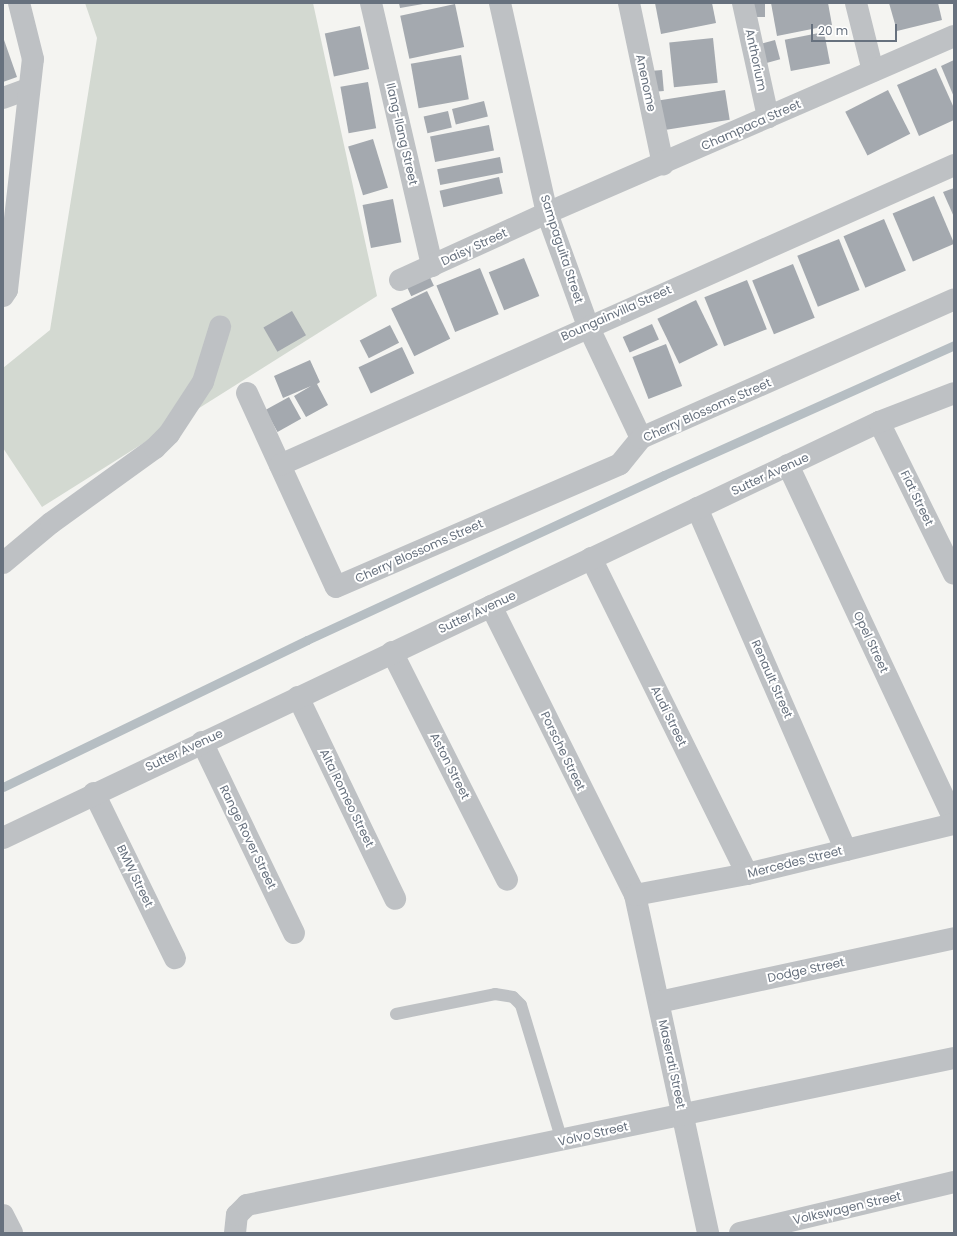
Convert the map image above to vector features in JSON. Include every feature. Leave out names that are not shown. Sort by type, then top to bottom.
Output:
[{"type":"street","points":[[3,296],[7,290],[8,221],[33,59],[19,3]]},
{"type":"street","name":"Ilang-Ilang Street","points":[[371,3],[432,266]]},
{"type":"street","name":"Sampaguita Street","points":[[500,3],[547,213],[588,326],[641,438]]},
{"type":"street","name":"Anenome","points":[[629,3],[663,164]]},
{"type":"street","name":"Anthorium","points":[[743,3],[768,117]]},
{"type":"street","points":[[856,3],[873,71]]},
{"type":"street","name":"Champaca Street","points":[[547,213],[663,164],[954,36]]},
{"type":"street","points":[[3,98],[28,89]]},
{"type":"street","name":"Boungainvilla Street","points":[[280,465],[588,326],[954,165]]},
{"type":"street","name":"Daisy Street","points":[[400,280],[547,213]]},
{"type":"street","name":"Cherry Blossoms Street","points":[[280,465],[336,587],[620,464],[641,438],[954,299]]},
{"type":"street","points":[[3,563],[51,523],[156,448],[169,434],[203,382],[220,327]]},
{"type":"street","points":[[247,393],[280,465]]},
{"type":"street","name":"Sutter Avenue","points":[[3,838],[94,793],[879,422],[954,393]]},
{"type":"street","name":"Fiat Street","points":[[879,422],[954,574]]},
{"type":"street","name":"Opel Street","points":[[788,466],[954,819]]},
{"type":"street","name":"Renault Street","points":[[697,508],[846,850]]},
{"type":"street","name":"Audi Street","points":[[591,558],[747,874]]},
{"type":"street","name":"Porsche Street","points":[[491,606],[634,895]]},
{"type":"street","name":"Aston Street","points":[[392,652],[507,880]]},
{"type":"street","name":"Alta Romeo Street","points":[[298,697],[395,899]]},
{"type":"street","name":"Range Rover Street","points":[[202,742],[294,933]]},
{"type":"street","name":"BMW Street","points":[[94,793],[175,958]]},
{"type":"street","name":"Mercedes Street","points":[[634,895],[747,874],[954,824]]},
{"type":"street","name":"Maserati Street","points":[[634,895],[659,1002],[708,1233]]},
{"type":"street","name":"Dodge Street","points":[[659,1002],[954,938]]},
{"type":"street","name":"Volvo Street","points":[[236,1224],[247,1204],[562,1141],[683,1114],[954,1058]]},
{"type":"street","name":"Volkswagen Street","points":[[740,1233],[954,1182]]},
{"type":"street","points":[[3,1214],[12,1233]]},
{"type":"lane","points":[[396,1014],[495,994],[513,997],[521,1005],[562,1141]]},
{"type":"shaded area","points":[[85,3],[313,3],[377,296],[42,507],[3,448],[3,368],[50,330],[97,38]]},
{"type":"building","points":[[399,3],[423,3],[423,4],[400,8]]},
{"type":"building","points":[[655,3],[712,3],[716,23],[661,34]]},
{"type":"building","points":[[752,3],[765,3],[765,17],[752,17]]},
{"type":"building","points":[[771,3],[828,3],[832,25],[777,36]]},
{"type":"building","points":[[889,3],[938,3],[942,20],[897,31]]},
{"type":"building","points":[[455,4],[464,47],[409,59],[400,16]]},
{"type":"building","points":[[360,26],[369,69],[334,77],[325,33]]},
{"type":"building","points":[[824,32],[830,63],[791,71],[785,40]]},
{"type":"building","points":[[3,37],[17,77],[3,82]]},
{"type":"building","points":[[713,38],[718,83],[674,87],[669,43]]},
{"type":"building","points":[[775,40],[780,59],[765,63],[760,44]]},
{"type":"building","points":[[461,55],[469,99],[419,108],[411,64]]},
{"type":"building","points":[[954,60],[954,97],[941,66]]},
{"type":"building","points":[[936,68],[954,108],[954,120],[919,136],[897,85]]},
{"type":"building","points":[[662,70],[664,91],[655,92],[653,71]]},
{"type":"building","points":[[368,82],[376,128],[349,133],[340,87]]},
{"type":"building","points":[[725,90],[730,120],[662,130],[657,101]]},
{"type":"building","points":[[888,90],[910,134],[867,155],[845,112]]},
{"type":"building","points":[[484,101],[488,117],[456,125],[452,109]]},
{"type":"building","points":[[448,111],[452,128],[427,133],[424,117]]},
{"type":"building","points":[[489,125],[494,151],[435,162],[430,136]]},
{"type":"building","points":[[373,139],[388,188],[363,195],[348,147]]},
{"type":"building","points":[[500,157],[503,173],[440,185],[437,169]]},
{"type":"building","points":[[499,177],[503,194],[443,207],[440,191]]},
{"type":"building","points":[[954,188],[954,217],[943,192]]},
{"type":"building","points":[[934,196],[954,244],[913,261],[893,214]]},
{"type":"building","points":[[393,199],[401,242],[371,248],[363,205]]},
{"type":"building","points":[[884,219],[906,271],[865,288],[843,236]]},
{"type":"building","points":[[839,239],[860,290],[818,307],[797,256]]},
{"type":"building","points":[[524,258],[539,296],[504,310],[489,272]]},
{"type":"building","points":[[793,264],[815,318],[774,334],[752,280]]},
{"type":"building","points":[[480,268],[499,314],[455,332],[436,286]]},
{"type":"building","points":[[428,273],[434,286],[411,296],[405,284]]},
{"type":"building","points":[[747,280],[767,329],[724,346],[704,297]]},
{"type":"building","points":[[427,291],[450,339],[414,356],[391,309]]},
{"type":"building","points":[[696,300],[718,345],[679,364],[657,319]]},
{"type":"building","points":[[292,311],[306,335],[277,352],[263,328]]},
{"type":"building","points":[[652,324],[659,340],[630,353],[623,337]]},
{"type":"building","points":[[390,325],[399,343],[369,358],[360,340]]},
{"type":"building","points":[[666,344],[682,386],[649,399],[632,357]]},
{"type":"building","points":[[402,347],[414,373],[371,394],[358,367]]},
{"type":"building","points":[[310,360],[320,382],[317,384],[328,405],[306,417],[294,396],[311,386],[283,398],[274,376]]},
{"type":"building","points":[[289,397],[301,419],[278,432],[265,410]]},
{"type":"waterway","points":[[3,787],[307,640],[664,475],[954,345]]}]
